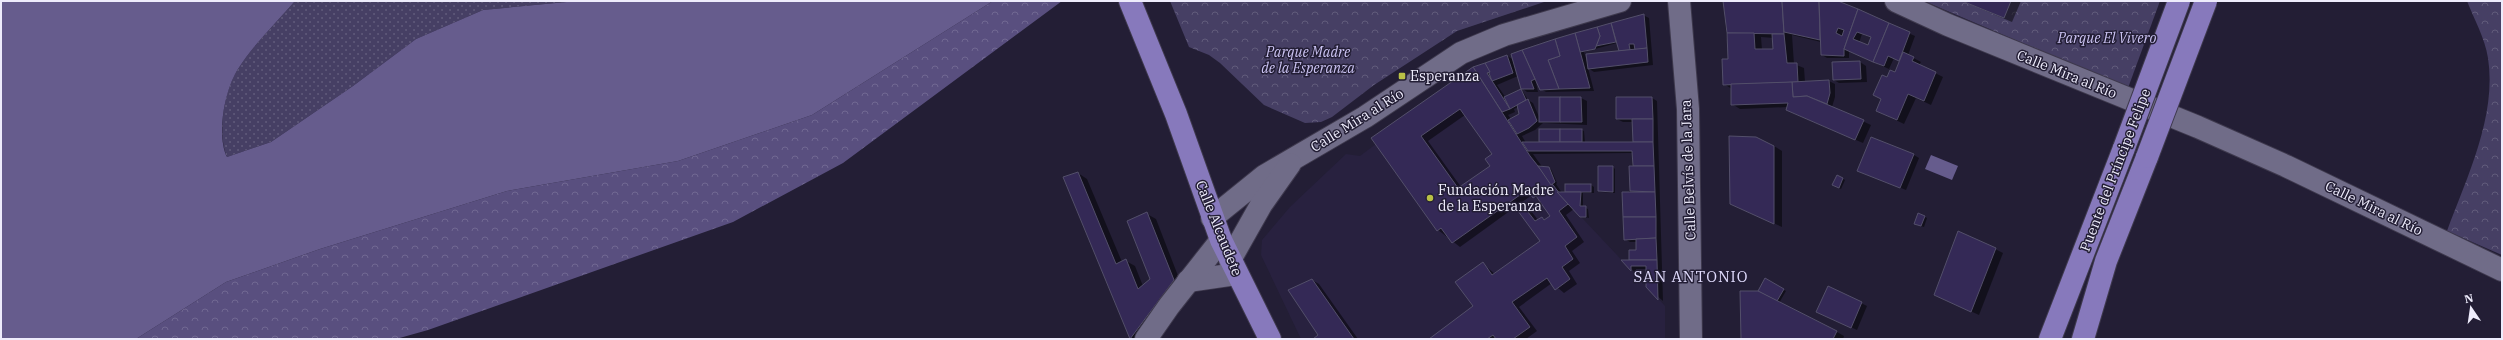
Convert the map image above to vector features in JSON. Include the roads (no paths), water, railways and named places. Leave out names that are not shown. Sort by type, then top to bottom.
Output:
[{"type":"main road","name":"Calle Alcaudete","points":[[1130,1],[1176,114],[1221,240],[1233,267],[1270,339]]},
{"type":"main road","name":"Puente del Príncipe Felipe","points":[[2050,339],[2179,1]]},
{"type":"main road","name":"Puente del Príncipe Felipe","points":[[2082,339],[2106,261],[2206,1]]},
{"type":"street","name":"Calle Mira al Río","points":[[1212,218],[1264,176],[1365,117],[1461,53],[1504,35],[1620,1]]},
{"type":"street","name":"Calle Belvís de la Jara","points":[[1679,1],[1688,109],[1691,339]]},
{"type":"street","name":"Calle Mira al Río","points":[[1896,1],[1948,25],[1992,54],[2195,138],[2330,199],[2428,235],[2502,270]]},
{"type":"street","points":[[1188,281],[1233,267],[1261,205],[1293,160]]},
{"type":"street","points":[[1146,339],[1188,281],[1221,240]]},
{"type":"place","name":"Esperanza","points":[[1402,76]]},
{"type":"place","name":"Fundación Madre de la Esperanza","points":[[1430,198]]},
{"type":"district","name":"SAN ANTONIO","points":[[1691,277]]},
{"type":"park label","name":"Parque El Vivero","points":[[2107,38]]},
{"type":"park label","name":"Parque Madre de la Esperanza","points":[[1308,60]]}]
